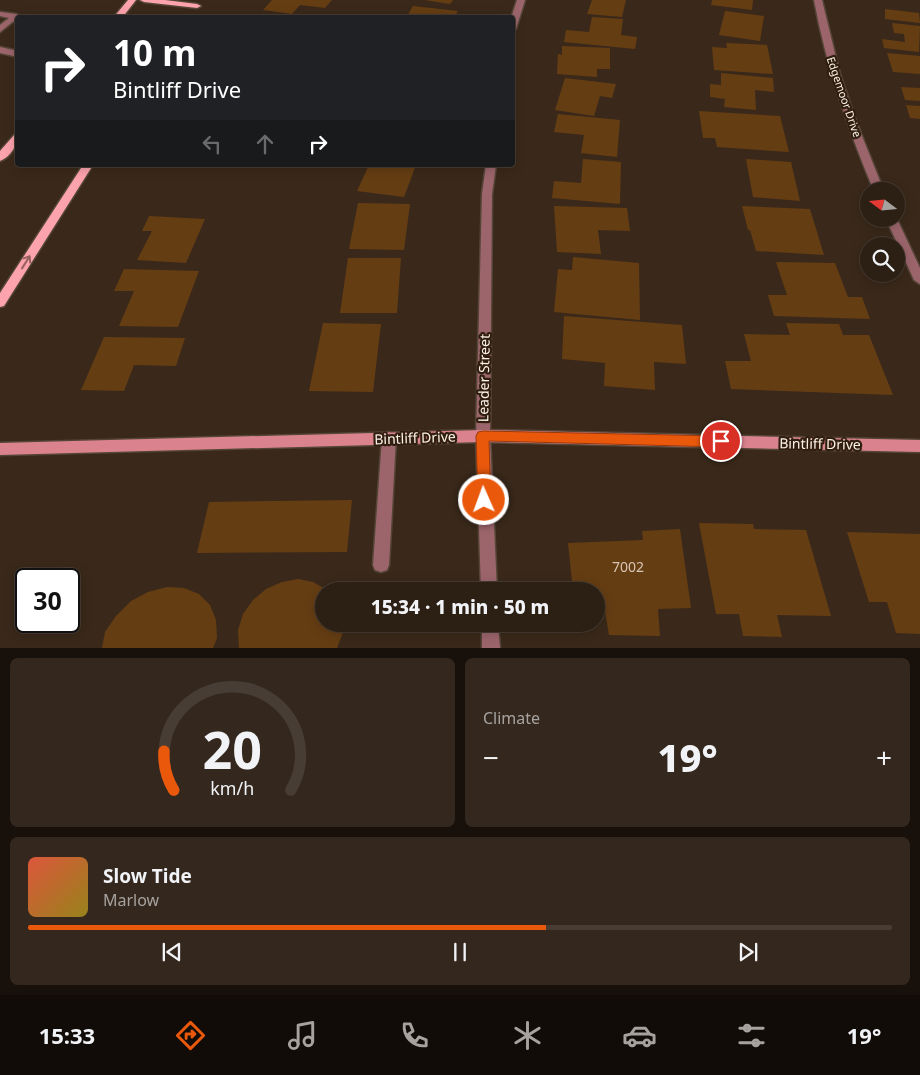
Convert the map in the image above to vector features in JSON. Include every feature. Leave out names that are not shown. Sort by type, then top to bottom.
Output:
[{"type":"main road","points":[[120,15],[132,0]]},
{"type":"main road","points":[[144,0],[197,6]]},
{"type":"main road","points":[[0,158],[15,140]]},
{"type":"main road","points":[[0,303],[87,167]]},
{"type":"street","points":[[515,20],[522,0]]},
{"type":"street","name":"Edgemoor Drive","points":[[818,0],[825,40],[851,124],[875,182]]},
{"type":"street","points":[[0,14],[15,16]]},
{"type":"street","points":[[0,29],[15,17]]},
{"type":"street","points":[[0,50],[15,53]]},
{"type":"street","name":"Leader Street","points":[[488,582],[483,436],[487,194],[491,167]]},
{"type":"street","points":[[894,228],[920,280]]},
{"type":"street","name":"Bintliff Drive","points":[[0,450],[483,436],[920,446]]},
{"type":"street","points":[[381,565],[389,438]]},
{"type":"street","points":[[490,632],[491,648]]},
{"type":"building","points":[[272,0],[332,0],[325,8],[300,5],[292,14],[263,10]]},
{"type":"building","points":[[424,0],[453,0],[450,4]]},
{"type":"building","points":[[592,0],[626,0],[622,17],[587,14]]},
{"type":"building","points":[[712,0],[753,0],[752,10],[711,5]]},
{"type":"building","points":[[413,6],[458,11],[456,15],[408,15]]},
{"type":"building","points":[[885,9],[919,13],[920,23],[885,19]]},
{"type":"building","points":[[725,11],[764,16],[760,41],[719,35]]},
{"type":"building","points":[[592,17],[623,19],[621,35],[637,37],[635,49],[564,42],[566,30],[589,32]]},
{"type":"building","points":[[892,23],[920,26],[919,52],[884,48],[882,39],[905,42],[904,34],[894,33]]},
{"type":"building","points":[[726,43],[767,45],[773,74],[714,70],[712,47],[727,48]]},
{"type":"building","points":[[562,46],[610,48],[610,69],[597,69],[597,77],[557,74],[558,54],[562,55]]},
{"type":"building","points":[[887,53],[920,56],[920,74],[893,72]]},
{"type":"building","points":[[721,73],[773,78],[774,92],[755,90],[756,110],[724,107],[725,99],[710,97],[710,84],[721,85]]},
{"type":"building","points":[[565,78],[616,84],[612,98],[600,96],[594,116],[555,110]]},
{"type":"building","points":[[901,87],[920,88],[920,101],[905,100]]},
{"type":"building","points":[[906,105],[920,106],[920,119],[910,118]]},
{"type":"building","points":[[699,111],[780,116],[789,152],[717,147],[715,138],[703,138]]},
{"type":"building","points":[[558,114],[620,120],[617,157],[581,153],[584,135],[554,132]]},
{"type":"building","points":[[583,159],[621,162],[620,204],[552,198],[554,181],[581,183]]},
{"type":"building","points":[[746,159],[791,162],[800,201],[753,197]]},
{"type":"building","points":[[368,167],[415,167],[404,197],[357,191]]},
{"type":"building","points":[[358,203],[410,204],[404,250],[349,249]]},
{"type":"building","points":[[554,206],[627,208],[630,231],[598,230],[601,254],[557,252]]},
{"type":"building","points":[[742,206],[810,209],[824,255],[756,251]]},
{"type":"building","points":[[149,216],[205,219],[186,263],[137,260],[152,231],[142,231]]},
{"type":"building","points":[[573,257],[639,263],[640,320],[554,312],[558,269],[572,270]]},
{"type":"building","points":[[348,258],[401,258],[397,313],[340,313]]},
{"type":"building","points":[[776,262],[835,263],[848,297],[862,297],[870,319],[774,316],[768,295],[787,295]]},
{"type":"building","points":[[124,269],[199,271],[178,327],[119,326],[134,291],[114,291]]},
{"type":"building","points":[[564,316],[682,325],[686,364],[654,362],[655,390],[604,386],[605,363],[562,359]]},
{"type":"building","points":[[323,323],[381,324],[373,392],[309,391]]},
{"type":"building","points":[[786,323],[839,324],[843,335],[869,335],[893,395],[731,389],[725,361],[751,361],[744,334],[790,335]]},
{"type":"building","points":[[104,337],[185,338],[176,366],[134,365],[124,391],[81,390]]},
{"type":"building","points":[[352,500],[347,552],[197,553],[209,502]]},
{"type":"building","points":[[699,523],[753,524],[754,529],[806,530],[831,616],[777,615],[782,637],[743,636],[739,614],[716,614]]},
{"type":"building","points":[[680,529],[691,608],[658,609],[660,636],[609,635],[605,611],[605,582],[572,582],[568,543],[643,540],[642,531]]},
{"type":"building","points":[[847,532],[920,534],[920,634],[896,633],[887,602],[869,602]]},
{"type":"building","points":[[298,579],[315,583],[315,632],[343,632],[337,648],[239,648],[238,630],[243,614],[253,600],[266,589],[282,582]]},
{"type":"building","points":[[167,587],[184,588],[199,594],[210,605],[216,620],[217,638],[213,648],[102,648],[105,632],[116,616],[131,601],[148,592]]},
{"type":"route","points":[[484,500],[483,436],[721,441]]}]
